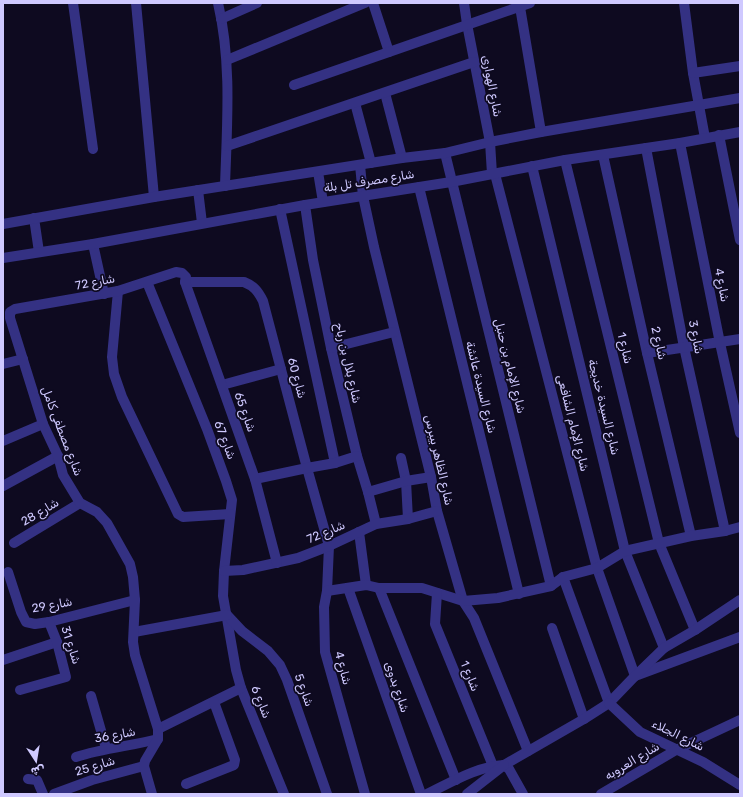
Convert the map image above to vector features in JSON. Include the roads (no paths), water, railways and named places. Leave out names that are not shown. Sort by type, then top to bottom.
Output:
[{"type":"street","points":[[73,3],[93,148]]},
{"type":"street","points":[[136,3],[154,197]]},
{"type":"street","points":[[218,3],[227,60],[228,112],[225,186]]},
{"type":"street","points":[[221,19],[257,3]]},
{"type":"street","points":[[227,60],[364,3]]},
{"type":"street","points":[[373,3],[389,52]]},
{"type":"street","name":"شارع الهوارى","points":[[464,3],[490,142],[494,174]]},
{"type":"street","points":[[684,3],[693,72],[705,138]]},
{"type":"street","points":[[294,85],[517,6],[541,132]]},
{"type":"street","points":[[227,146],[474,62]]},
{"type":"street","points":[[693,72],[740,66]]},
{"type":"street","points":[[384,93],[402,158]]},
{"type":"street","name":"شارع مصرف تل بلة","points":[[3,224],[154,197],[402,158],[445,153],[541,132],[740,98]]},
{"type":"street","points":[[355,103],[371,163]]},
{"type":"street","name":"شارع مصرف تل بلة","points":[[3,258],[93,244],[280,209],[451,182],[565,160],[680,143],[740,132]]},
{"type":"street","points":[[719,135],[740,240]]},
{"type":"street","name":"شارع 4","points":[[680,143],[720,342],[740,432]]},
{"type":"street","name":"شارع 3","points":[[646,148],[684,347],[725,531]]},
{"type":"street","name":"شارع الإمام بن حنبل","points":[[445,153],[551,586]]},
{"type":"street","name":"شارع 2","points":[[604,155],[647,354],[691,536]]},
{"type":"street","name":"شارع 1","points":[[565,160],[659,543],[696,630]]},
{"type":"street","name":"شارع الظاهر بيبرس","points":[[360,165],[363,196],[394,332],[431,477],[437,511],[463,601],[474,618],[528,751]]},
{"type":"street","name":"شارع السيدة خديجة","points":[[532,166],[625,551],[664,648]]},
{"type":"street","points":[[318,172],[323,202]]},
{"type":"street","name":"شارع الإمام الشافعى","points":[[494,174],[597,568],[635,676]]},
{"type":"street","name":"شارع السيدة عائشة","points":[[419,186],[519,594]]},
{"type":"street","points":[[198,190],[202,223]]},
{"type":"street","name":"شارع بلال بن رباح","points":[[305,205],[330,348],[376,524]]},
{"type":"street","points":[[280,209],[335,463]]},
{"type":"street","points":[[34,218],[39,252]]},
{"type":"street","points":[[93,244],[104,294]]},
{"type":"street","name":"شارع 72","points":[[10,312],[15,309],[118,291],[176,272],[184,278]]},
{"type":"street","name":"شارع 60","points":[[184,278],[244,282],[258,291],[281,369],[306,468],[329,546]]},
{"type":"street","name":"شارع 65","points":[[184,278],[255,479],[277,563]]},
{"type":"street","name":"شارع 67","points":[[147,282],[207,429],[232,500],[224,571],[224,596],[227,615]]},
{"type":"street","points":[[118,291],[112,357],[114,374],[122,397],[178,514],[183,517],[230,514]]},
{"type":"street","name":"شارع مصطفى كامل","points":[[10,312],[10,318],[43,424],[58,456],[63,475],[80,503]]},
{"type":"street","points":[[330,348],[394,332]]},
{"type":"street","points":[[647,354],[740,339]]},
{"type":"street","points":[[3,364],[23,359]]},
{"type":"street","points":[[222,385],[281,369]]},
{"type":"street","points":[[3,441],[43,424]]},
{"type":"street","points":[[3,486],[58,456]]},
{"type":"street","points":[[255,479],[335,463],[357,456]]},
{"type":"street","points":[[401,458],[406,481],[408,519]]},
{"type":"street","points":[[368,492],[406,481],[431,477]]},
{"type":"street","points":[[80,503],[97,512],[107,523],[130,564],[133,576],[135,600],[133,642],[158,729],[158,739],[145,761],[144,766],[152,794]]},
{"type":"street","name":"شارع 28","points":[[14,543],[80,503]]},
{"type":"street","name":"شارع 72","points":[[224,571],[243,570],[298,558],[329,546],[376,524],[408,519],[437,511]]},
{"type":"street","points":[[327,591],[366,585],[379,588],[422,588],[463,601],[498,598],[551,586],[563,577],[597,568],[625,551],[691,536],[725,531],[740,527]]},
{"type":"street","points":[[359,532],[366,585]]},
{"type":"street","name":"شارع 4","points":[[329,546],[327,591],[324,607],[325,652],[365,794]]},
{"type":"street","name":"شارع 29","points":[[8,572],[21,612],[26,622],[34,624],[49,622],[135,600]]},
{"type":"street","points":[[563,577],[609,703]]},
{"type":"street","name":"شارع بدوى","points":[[348,588],[421,794]]},
{"type":"street","points":[[379,588],[456,780]]},
{"type":"street","name":"شارع 1","points":[[437,593],[435,624],[493,766]]},
{"type":"street","points":[[467,794],[504,765],[609,703],[664,648],[696,630],[740,600]]},
{"type":"street","points":[[134,632],[227,615]]},
{"type":"street","name":"شارع 6","points":[[227,615],[236,670],[241,688],[284,794]]},
{"type":"street","name":"شارع 5","points":[[227,615],[242,631],[268,651],[280,664],[288,680],[327,794]]},
{"type":"street","name":"شارع 31","points":[[20,690],[66,677],[57,642],[49,622]]},
{"type":"street","points":[[552,628],[584,719]]},
{"type":"street","points":[[635,676],[740,638]]},
{"type":"street","points":[[3,660],[57,642]]},
{"type":"street","points":[[158,729],[241,688]]},
{"type":"street","points":[[91,696],[106,748]]},
{"type":"street","points":[[186,784],[234,765],[235,760],[214,702]]},
{"type":"street","name":"شارع الجلاء","points":[[609,703],[640,732],[703,762],[740,785]]},
{"type":"street","name":"شارع العروبه","points":[[601,794],[676,750],[740,720]]},
{"type":"street","name":"شارع 36","points":[[76,756],[106,748],[138,744],[158,739]]},
{"type":"street","points":[[428,794],[456,780],[493,766],[504,765],[509,769],[523,794]]},
{"type":"street","name":"شارع 25","points":[[54,794],[92,780],[144,766]]},
{"type":"street","points":[[28,780],[37,780],[43,794]]}]
